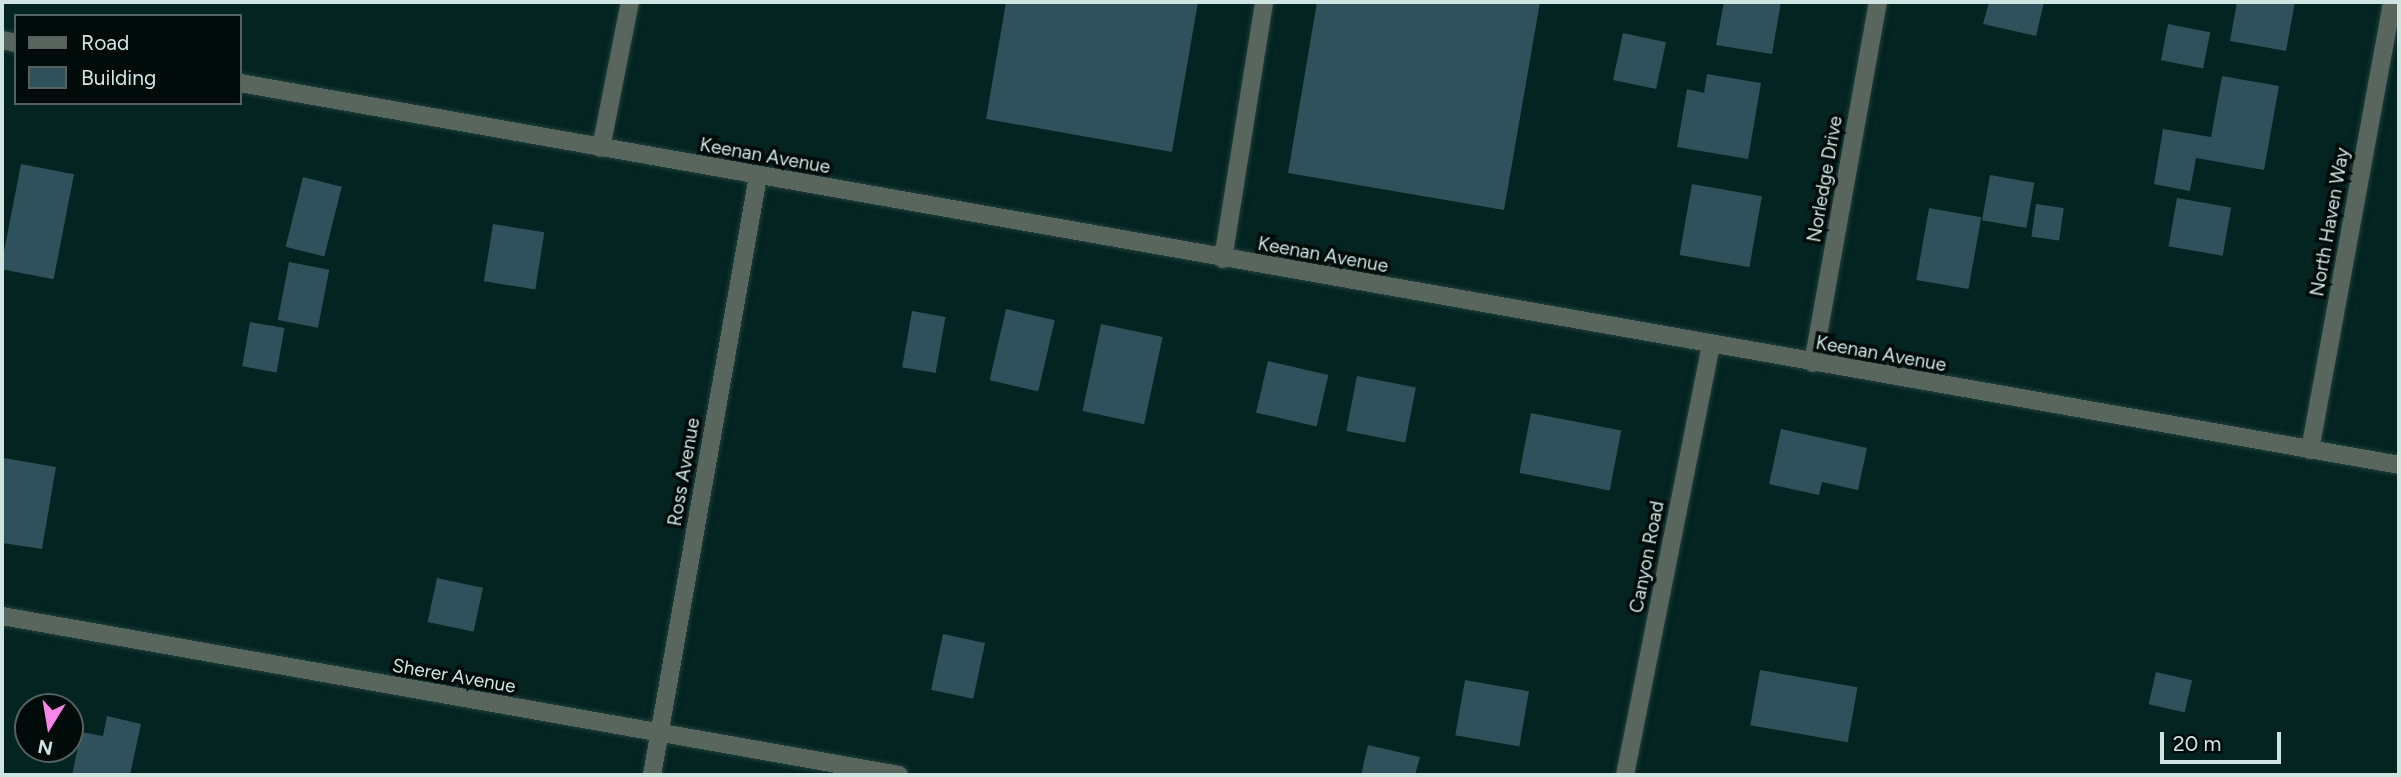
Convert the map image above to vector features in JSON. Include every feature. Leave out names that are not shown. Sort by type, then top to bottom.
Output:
[{"type":"street","points":[[601,148],[630,2]]},
{"type":"street","points":[[1223,259],[1264,2]]},
{"type":"street","name":"Norledge Drive","points":[[1814,363],[1878,2]]},
{"type":"street","name":"North Haven Way","points":[[2310,450],[2392,2]]},
{"type":"street","name":"Keenan Avenue","points":[[242,83],[1711,346],[2399,465]]},
{"type":"street","name":"Ross Avenue","points":[[652,775],[758,176]]},
{"type":"street","name":"Canyon Road","points":[[1625,775],[1711,346]]},
{"type":"street","name":"Sherer Avenue","points":[[2,616],[899,775]]},
{"type":"building","points":[[1006,2],[1198,2],[1172,152],[986,119]]},
{"type":"building","points":[[1317,2],[1540,2],[1504,210],[1288,173]]},
{"type":"building","points":[[1724,2],[1781,2],[1772,54],[1716,45]]},
{"type":"building","points":[[1989,2],[2044,2],[2036,36],[1983,24]]},
{"type":"building","points":[[2237,2],[2295,2],[2286,51],[2230,41]]},
{"type":"building","points":[[2168,24],[2210,32],[2203,69],[2161,60]]},
{"type":"building","points":[[1623,33],[1666,42],[1656,89],[1613,80]]},
{"type":"building","points":[[1707,74],[1761,83],[1748,159],[1677,147],[1687,89],[1704,93]]},
{"type":"building","points":[[2222,76],[2279,86],[2264,170],[2196,158],[2190,191],[2154,184],[2163,129],[2211,137]]},
{"type":"building","points":[[21,164],[74,174],[54,279],[2,269]]},
{"type":"building","points":[[1990,175],[2034,183],[2026,228],[1982,220]]},
{"type":"building","points":[[303,177],[342,187],[324,257],[286,247]]},
{"type":"building","points":[[1692,184],[1762,196],[1749,267],[1679,255]]},
{"type":"building","points":[[2177,198],[2231,208],[2223,256],[2168,246]]},
{"type":"building","points":[[2036,204],[2064,208],[2059,241],[2031,237]]},
{"type":"building","points":[[1929,208],[1981,217],[1969,289],[1916,280]]},
{"type":"building","points":[[493,224],[544,232],[535,289],[484,281]]},
{"type":"building","points":[[289,262],[329,270],[318,328],[278,320]]},
{"type":"building","points":[[1006,309],[1055,320],[1038,391],[990,380]]},
{"type":"building","points":[[912,311],[945,317],[936,373],[902,367]]},
{"type":"building","points":[[250,322],[284,328],[277,372],[242,366]]},
{"type":"building","points":[[1101,324],[1163,337],[1144,424],[1082,411]]},
{"type":"building","points":[[1268,361],[1328,375],[1316,427],[1256,413]]},
{"type":"building","points":[[1357,376],[1416,387],[1405,442],[1346,431]]},
{"type":"building","points":[[1531,413],[1621,431],[1610,490],[1519,473]]},
{"type":"building","points":[[1781,429],[1867,448],[1858,490],[1822,482],[1819,495],[1769,484]]},
{"type":"building","points":[[4,458],[56,467],[42,549],[2,543]]},
{"type":"building","points":[[437,578],[483,588],[474,632],[428,622]]},
{"type":"building","points":[[943,634],[985,643],[973,699],[931,690]]},
{"type":"building","points":[[1760,670],[1857,687],[1848,742],[1750,725]]},
{"type":"building","points":[[2156,672],[2192,680],[2185,712],[2149,704]]},
{"type":"building","points":[[1465,680],[1529,691],[1519,746],[1455,735]]},
{"type":"building","points":[[107,716],[141,724],[130,775],[72,775],[75,763],[84,763],[84,733],[103,736]]},
{"type":"building","points":[[1368,745],[1420,757],[1415,775],[1361,775]]}]
